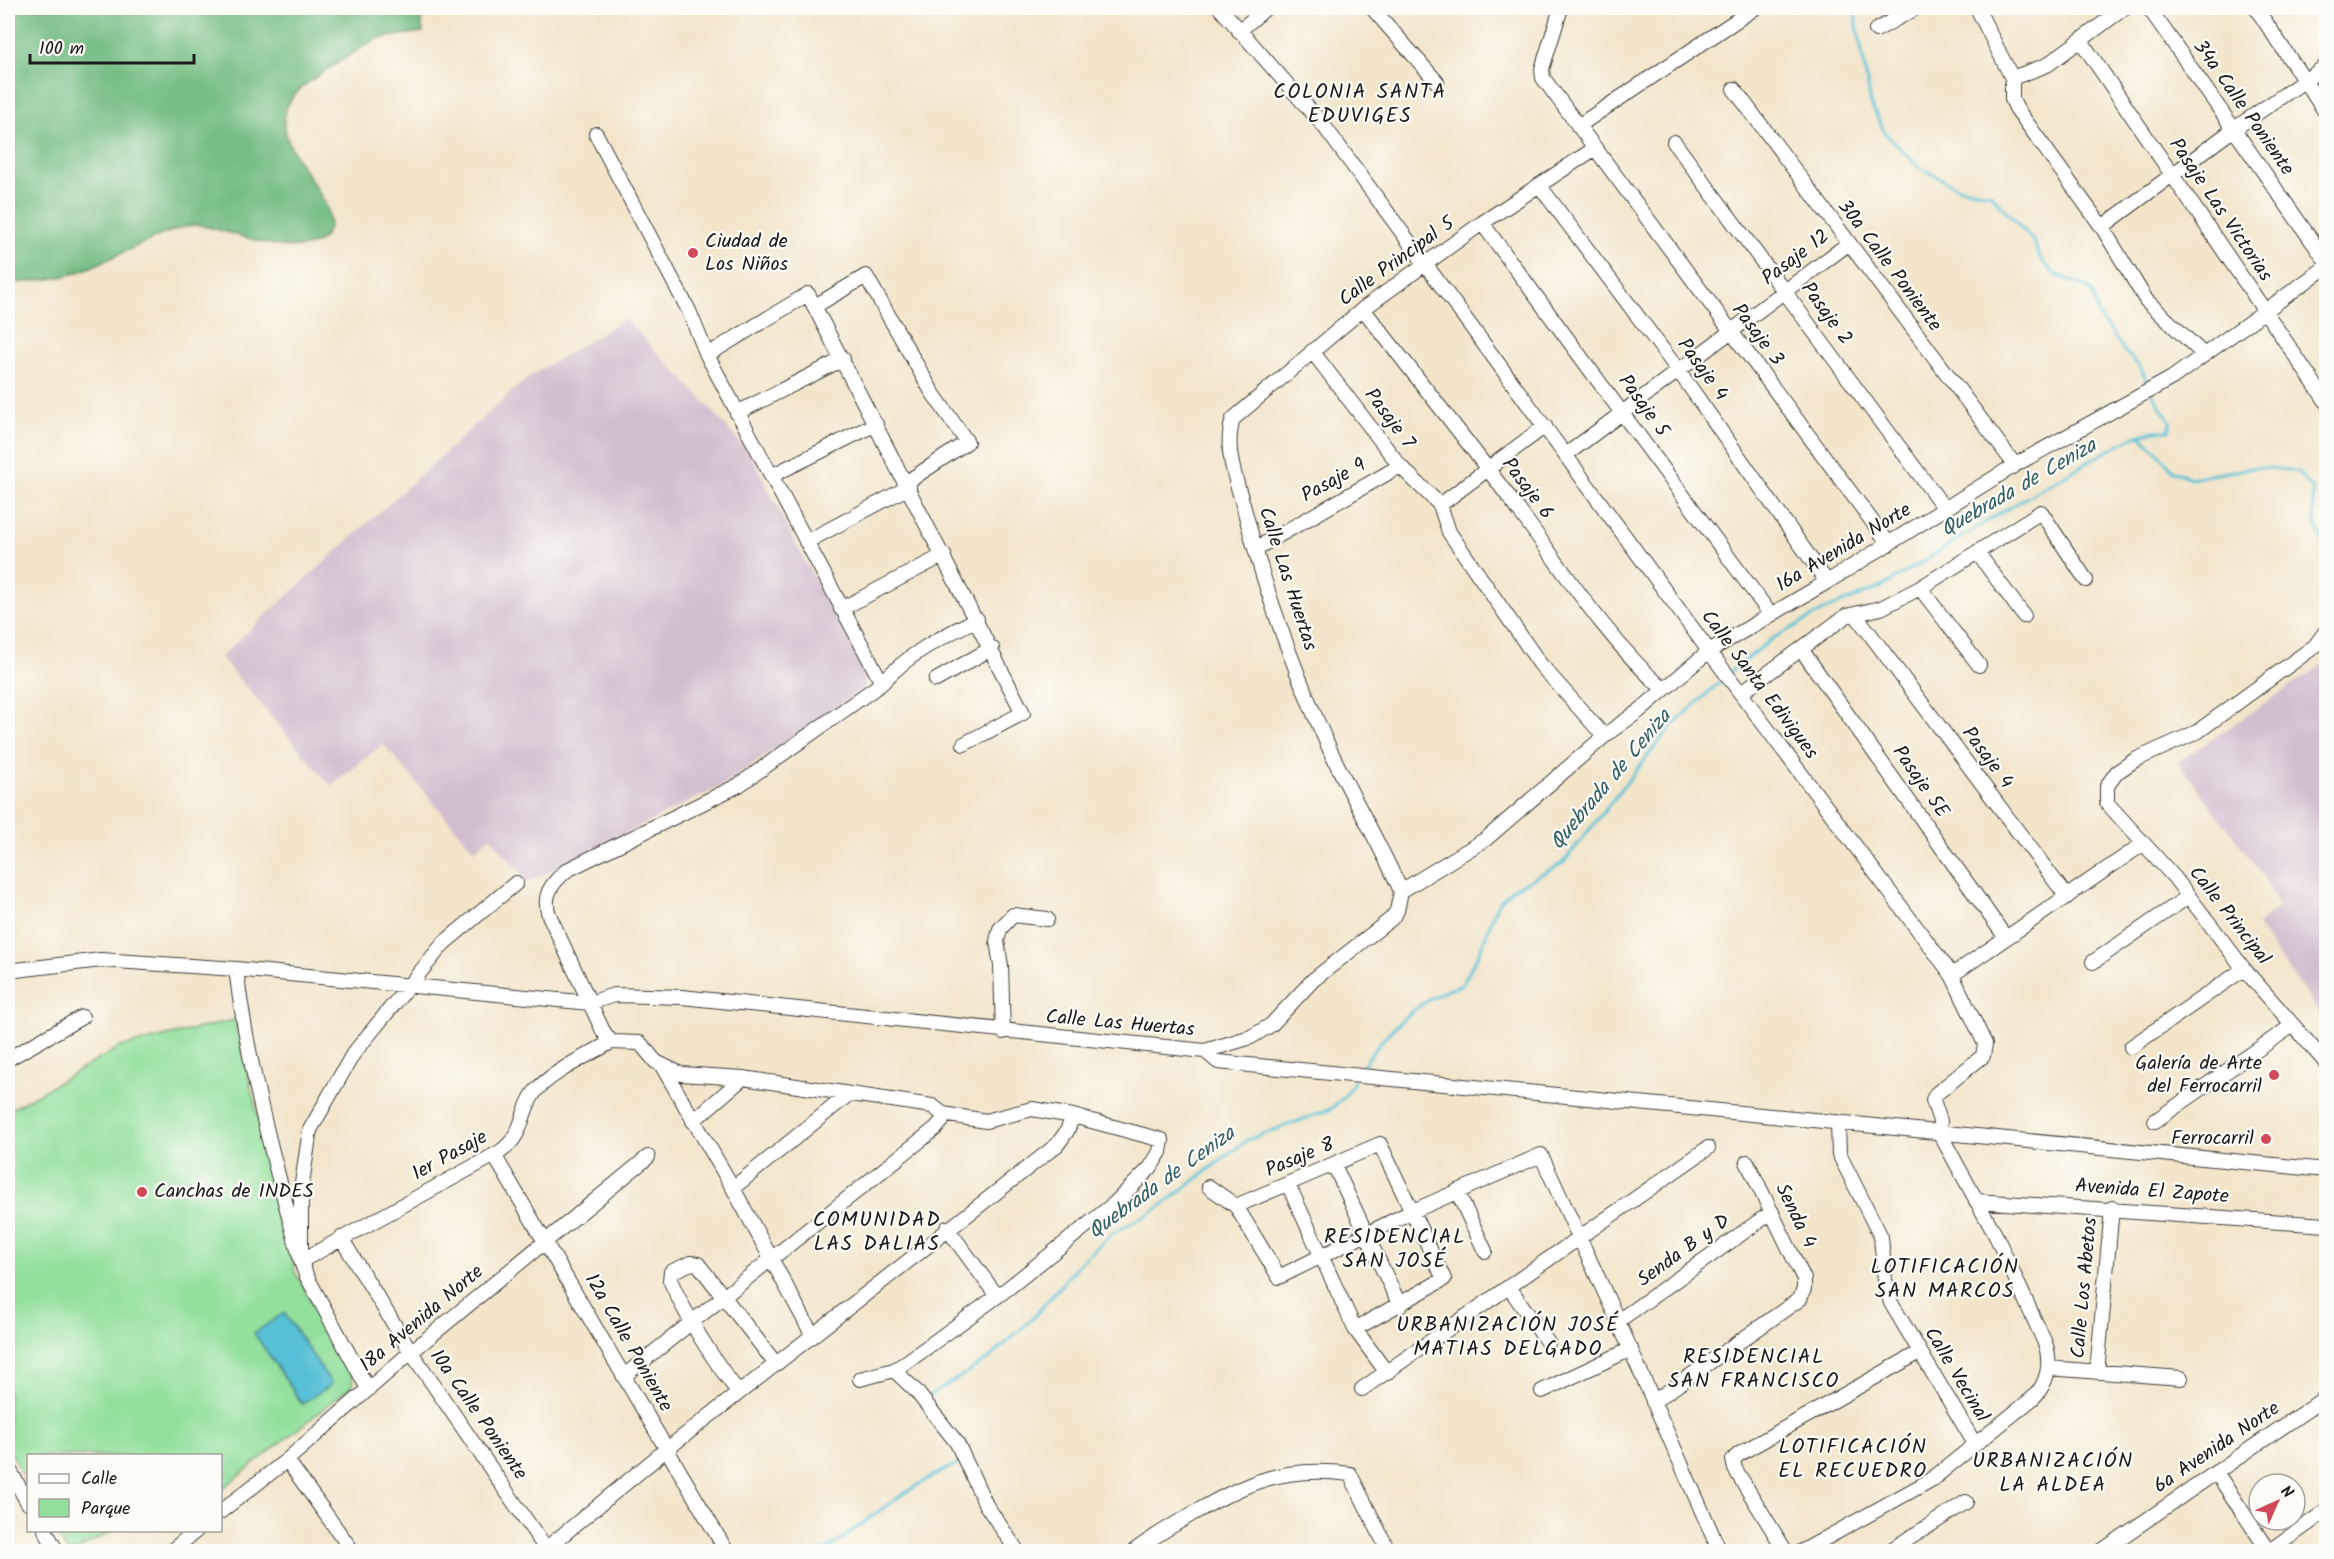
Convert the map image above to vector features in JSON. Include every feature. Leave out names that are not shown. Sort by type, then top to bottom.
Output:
[{"type":"street","name":"Calle Santa Edivigues","points":[[1220,8],[1324,126],[1709,651],[1952,975],[1986,1049],[1983,1056],[1936,1094],[1933,1100],[1940,1121],[1939,1132]]},
{"type":"street","points":[[1239,31],[1266,8]]},
{"type":"street","points":[[1372,8],[1437,82]]},
{"type":"street","name":"Pasaje 3","points":[[1561,8],[1542,69],[1543,78],[1889,544]]},
{"type":"street","points":[[1578,126],[1755,8]]},
{"type":"street","points":[[1876,30],[1916,8]]},
{"type":"street","points":[[1977,8],[2012,78],[2012,99],[2016,108],[2102,226],[2146,300],[2203,354]]},
{"type":"street","points":[[2012,78],[2047,65],[2124,8]]},
{"type":"street","name":"34a Calle Poniente","points":[[2149,8],[2326,261]]},
{"type":"street","points":[[2256,8],[2326,113]]},
{"type":"street","name":"Pasaje Las Victorias","points":[[2081,41],[2326,401]]},
{"type":"street","points":[[2102,226],[2234,129],[2326,66]]},
{"type":"street","name":"30a Calle Poniente","points":[[1734,88],[2015,465]]},
{"type":"street","points":[[596,134],[689,311],[706,355],[882,683]]},
{"type":"street","name":"Pasaje 2","points":[[1674,142],[1945,510]]},
{"type":"street","name":"Calle Principal 5","points":[[1233,419],[1363,309],[1482,223],[1594,149]]},
{"type":"street","name":"Pasaje 4","points":[[1539,185],[1678,370],[1827,582]]},
{"type":"street","name":"Pasaje 5","points":[[1482,223],[1623,411],[1771,615]]},
{"type":"street","name":"Pasaje 12","points":[[1566,454],[1848,243]]},
{"type":"street","name":"16a Avenida Norte","points":[[1401,891],[1486,839],[1604,736],[1639,711],[1709,651],[1827,582],[2015,465],[2164,382],[2326,267]]},
{"type":"street","points":[[806,542],[908,485],[967,442],[914,362],[866,276],[815,306]]},
{"type":"street","points":[[706,355],[808,294],[1023,712],[964,744]]},
{"type":"street","name":"Pasaje 6","points":[[1363,309],[1488,469],[1598,618],[1635,664],[1663,689]]},
{"type":"street","name":"Pasaje 7","points":[[1312,351],[1400,466],[1440,506]]},
{"type":"street","points":[[737,413],[843,359]]},
{"type":"street","name":"Calle Las Huertas","points":[[590,1003],[614,995],[682,998],[1205,1051],[1251,1037],[1271,1025],[1313,980],[1391,919],[1397,911],[1401,891],[1331,751],[1296,668],[1255,549],[1230,455],[1228,438],[1233,419]]},
{"type":"street","points":[[771,476],[876,424]]},
{"type":"street","points":[[1545,426],[1440,506],[1449,532],[1540,664],[1604,736]]},
{"type":"street","name":"Pasaje 9","points":[[1255,549],[1400,466]]},
{"type":"street","points":[[1741,693],[1846,616],[1881,608],[1920,588],[2041,512],[2086,580]]},
{"type":"street","points":[[1977,552],[2024,616]]},
{"type":"street","points":[[841,609],[944,555]]},
{"type":"street","points":[[1920,588],[1979,665]]},
{"type":"street","name":"Pasaje 4","points":[[1855,614],[2067,897]]},
{"type":"street","points":[[813,1336],[733,1188],[662,1066],[640,1043],[611,1042],[590,1003],[546,906],[548,891],[555,880],[567,870],[739,785],[882,683],[900,663],[921,648],[977,619]]},
{"type":"street","name":"Calle Principal","points":[[2326,632],[2315,646],[2196,732],[2135,760],[2117,772],[2105,793],[2108,803],[2190,896],[2244,969],[2326,1063]]},
{"type":"street","points":[[936,680],[992,648]]},
{"type":"street","name":"Pasaje 5E","points":[[1802,648],[2006,938]]},
{"type":"street","points":[[1952,975],[2143,844]]},
{"type":"street","points":[[301,1261],[301,1190],[310,1130],[353,1053],[444,943],[516,883]]},
{"type":"street","points":[[2093,962],[2190,896]]},
{"type":"street","points":[[1003,1032],[1001,966],[997,941],[1000,929],[1013,915],[1047,919]]},
{"type":"street","points":[[8,971],[101,960],[236,969],[590,1003]]},
{"type":"street","points":[[236,969],[242,1013],[269,1143],[301,1261],[306,1275],[368,1389]]},
{"type":"street","points":[[2130,1047],[2244,969]]},
{"type":"street","points":[[8,1059],[82,1017]]},
{"type":"street","points":[[2155,1121],[2293,1024]]},
{"type":"street","name":"1er Pasaje","points":[[301,1261],[511,1144],[519,1132],[530,1101],[546,1081],[611,1042]]},
{"type":"street","points":[[1205,1051],[1218,1062],[2326,1170]]},
{"type":"street","points":[[662,1066],[681,1074],[743,1078],[932,1106],[943,1114],[986,1121],[1042,1109],[1162,1140],[1160,1152],[1138,1181],[1115,1203],[998,1296],[894,1370],[860,1379]]},
{"type":"street","points":[[693,1120],[743,1078]]},
{"type":"street","points":[[733,1188],[849,1094]]},
{"type":"street","points":[[624,1376],[772,1262],[936,1128],[942,1121],[943,1114]]},
{"type":"street","points":[[545,1550],[667,1449],[947,1228],[1057,1145],[1073,1116]]},
{"type":"street","name":"Calle Vecinal","points":[[1838,1124],[1839,1154],[1881,1237],[1885,1280],[1891,1303],[1975,1444]]},
{"type":"street","points":[[1801,1551],[1931,1480],[2041,1390],[2048,1368],[2047,1350],[2020,1286],[1939,1132]]},
{"type":"street","name":"Pasaje 8","points":[[1236,1206],[1380,1144],[1413,1211]]},
{"type":"street","points":[[1362,1389],[1581,1239],[1708,1148]]},
{"type":"street","name":"12a Calle Poniente","points":[[494,1155],[727,1551]]},
{"type":"street","points":[[1209,1187],[1236,1206],[1279,1277],[1413,1211],[1541,1155],[1631,1349],[1720,1551]]},
{"type":"street","name":"18a Avenida Norte","points":[[222,1510],[287,1460],[411,1352],[648,1157]]},
{"type":"street","name":"Senda 4","points":[[1653,1402],[1800,1299],[1804,1289],[1804,1279],[1747,1161]]},
{"type":"street","points":[[1334,1165],[1400,1306]]},
{"type":"street","points":[[1288,1184],[1355,1329],[1387,1374]]},
{"type":"street","points":[[1457,1191],[1485,1251]]},
{"type":"street","name":"Avenida El Zapote","points":[[1976,1201],[2112,1208],[2326,1225]]},
{"type":"street","name":"Calle Los Abetos","points":[[2097,1372],[2112,1208]]},
{"type":"street","points":[[1355,1329],[1444,1280],[1413,1211]]},
{"type":"street","name":"Senda B y D","points":[[1618,1321],[1772,1212]]},
{"type":"street","points":[[947,1228],[998,1296]]},
{"type":"street","name":"10a Calle Poniente","points":[[341,1238],[411,1352],[545,1550]]},
{"type":"street","points":[[739,1393],[713,1360],[691,1325],[670,1280],[671,1272],[691,1263],[698,1264],[776,1364]]},
{"type":"street","points":[[1509,1287],[1548,1343]]},
{"type":"street","points":[[1542,1391],[1631,1349]]},
{"type":"street","points":[[1786,1551],[1735,1469],[1733,1460],[1920,1352]]},
{"type":"street","points":[[2048,1368],[2181,1378]]},
{"type":"street","points":[[894,1370],[916,1391],[957,1443],[986,1505],[1018,1551]]},
{"type":"street","name":"6a Avenida Norte","points":[[2100,1551],[2326,1397]]},
{"type":"street","points":[[287,1460],[353,1551]]},
{"type":"street","points":[[8,1467],[27,1501]]},
{"type":"street","points":[[1133,1551],[1150,1539],[1256,1480],[1296,1472],[1350,1474],[1389,1551]]},
{"type":"street","points":[[2216,1472],[2268,1551],[2326,1512]]},
{"type":"street","points":[[1888,1551],[1966,1503]]},
{"type":"street","points":[[46,1532],[57,1551]]},
{"type":"street","points":[[170,1551],[194,1532]]},
{"type":"shaded area","points":[[625,319],[702,399],[752,456],[796,545],[863,665],[865,687],[727,783],[528,882],[490,837],[474,850],[383,744],[331,786],[220,657],[527,378]]},
{"type":"shaded area","points":[[2326,662],[2326,1022],[2257,925],[2278,907],[2264,877],[2178,762]]},
{"type":"green space","points":[[8,8],[419,8],[423,32],[379,38],[369,43],[317,76],[292,98],[284,116],[286,134],[293,152],[325,204],[329,219],[326,234],[316,243],[301,247],[284,246],[197,225],[186,226],[75,273],[42,280],[8,283]]},
{"type":"green space","name":"Canchas de INDES","points":[[235,1020],[295,1272],[353,1375],[352,1386],[222,1489],[222,1454],[27,1454],[27,1482],[8,1447],[8,1111],[120,1047]]},
{"type":"green space","points":[[56,1532],[110,1532],[75,1551],[67,1551]]},
{"type":"water","points":[[284,1313],[332,1384],[302,1404],[254,1333]]},
{"type":"waterway","points":[[1854,8],[1871,104],[1885,133],[1919,167],[1957,187],[1991,194],[2034,242],[2039,257],[2054,274],[2087,287],[2093,295],[2098,314],[2125,352],[2140,367],[2150,387]]},
{"type":"waterway","name":"Quebrada de Ceniza","points":[[1730,672],[1772,639],[1827,609],[1882,587],[2000,513],[2129,439],[2153,431],[2169,431],[2170,421],[2152,393]]},
{"type":"waterway","points":[[2141,435],[2174,471],[2191,478],[2259,467],[2297,471],[2313,489],[2313,511],[2316,525],[2321,538],[2326,543]]},
{"type":"waterway","name":"Quebrada de Ceniza","points":[[1360,1071],[1379,1044],[1403,1019],[1431,999],[1462,985],[1480,951],[1497,905],[1511,890],[1563,863],[1669,729],[1725,677]]},
{"type":"waterway","name":"Quebrada de Ceniza","points":[[926,1398],[987,1360],[1030,1321],[1082,1261],[1113,1233],[1157,1209],[1247,1140],[1331,1109],[1345,1096],[1355,1080]]},
{"type":"waterway","name":"Quebrada de Ceniza","points":[[814,1552],[829,1549],[910,1490],[963,1462]]},
{"type":"place","name":"Ciudad de Los Niños","points":[[693,253]]},
{"type":"place","name":"Galería de Arte del Ferrocarril","points":[[2274,1075]]},
{"type":"place","name":"Ferrocarril","points":[[2266,1139]]},
{"type":"place","name":"Canchas de INDES","points":[[142,1192]]},
{"type":"district","name":"COLONIA SANTA EDUVIGES","points":[[1360,104]]},
{"type":"district","name":"COMUNIDAD LAS DALIAS","points":[[877,1232]]},
{"type":"district","name":"RESIDENCIAL SAN JOSÉ","points":[[1395,1249]]},
{"type":"district","name":"LOTIFICACIÓN SAN MARCOS","points":[[1945,1279]]},
{"type":"district","name":"URBANIZACIÓN JOSÉ MATIAS DELGADO","points":[[1508,1337]]},
{"type":"district","name":"RESIDENCIAL SAN FRANCISCO","points":[[1754,1369]]},
{"type":"district","name":"LOTIFICACIÓN EL RECUEDRO","points":[[1853,1459]]},
{"type":"district","name":"URBANIZACIÓN LA ALDEA","points":[[2053,1473]]}]
